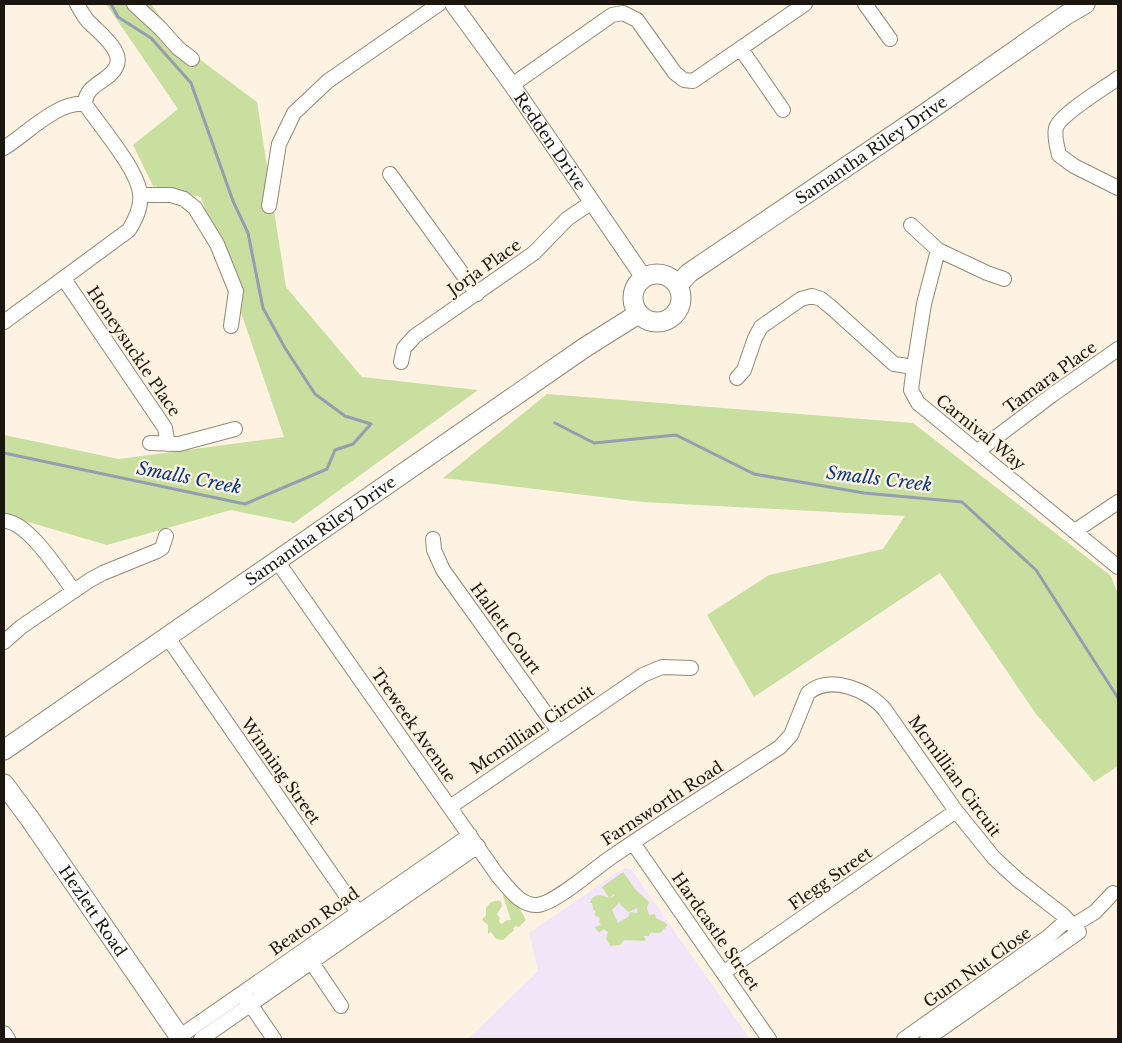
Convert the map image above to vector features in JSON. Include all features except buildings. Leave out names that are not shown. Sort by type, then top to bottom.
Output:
[{"type":"main road","name":"Samantha Riley Drive","points":[[678,285],[689,274],[920,117],[1072,9],[1085,4]]},
{"type":"main road","points":[[655,274],[662,274],[668,276],[678,285],[682,299],[677,313],[672,318],[658,323],[644,319],[638,314],[635,309],[633,296],[638,284],[644,278],[655,274]]},
{"type":"main road","name":"Samantha Riley Drive","points":[[4,750],[584,348],[638,314]]},
{"type":"main road","points":[[4,735],[27,734]]},
{"type":"main road","name":"Hezlett Road","points":[[4,784],[30,819],[179,1038]]},
{"type":"street","points":[[4,322],[129,230],[137,217],[141,195],[138,184],[128,165],[85,104],[85,98],[90,90],[117,66],[118,57],[112,45],[86,18],[77,4]]},
{"type":"street","points":[[134,4],[149,10],[178,48],[192,59]]},
{"type":"street","points":[[269,206],[279,144],[294,113],[328,81],[439,4]]},
{"type":"street","name":"Redden Drive","points":[[454,4],[512,85],[644,278]]},
{"type":"street","points":[[512,85],[615,9],[637,20],[675,72],[684,80],[693,81],[804,4]]},
{"type":"street","points":[[865,4],[890,39]]},
{"type":"street","points":[[741,49],[784,110]]},
{"type":"street","points":[[1118,78],[1065,116],[1057,125],[1055,139],[1059,155],[1074,166],[1118,188]]},
{"type":"street","points":[[4,148],[62,108],[75,103],[85,104]]},
{"type":"street","points":[[390,174],[477,294]]},
{"type":"street","points":[[141,195],[171,195],[184,199],[195,208],[217,244],[236,291],[231,326]]},
{"type":"street","name":"Jorja Place","points":[[400,362],[404,348],[415,336],[534,253],[567,219],[592,202]]},
{"type":"street","points":[[911,225],[938,250],[1004,279]]},
{"type":"street","name":"Carnival Way","points":[[938,250],[924,304],[911,390],[918,404],[978,451],[1118,568]]},
{"type":"street","name":"Honeysuckle Place","points":[[64,279],[165,428],[168,444]]},
{"type":"street","points":[[736,378],[744,370],[755,338],[761,328],[801,300],[812,296],[821,299],[832,308],[894,364],[914,368]]},
{"type":"street","name":"Tamara Place","points":[[978,451],[1052,395],[1118,349]]},
{"type":"street","points":[[150,443],[184,443],[234,429]]},
{"type":"street","points":[[1075,531],[1118,502]]},
{"type":"street","points":[[4,521],[11,521],[36,540],[74,591]]},
{"type":"street","points":[[4,642],[22,627],[103,573],[157,552],[162,548],[166,536]]},
{"type":"street","name":"Hallett Court","points":[[433,539],[434,550],[443,570],[559,732]]},
{"type":"street","name":"Treweek Avenue","points":[[277,561],[498,876],[527,903]]},
{"type":"street","name":"Winning Street","points":[[168,638],[366,924]]},
{"type":"street","name":"Mcmillian Circuit","points":[[450,807],[643,674],[662,667],[691,668]]},
{"type":"street","name":"Mcmillian Circuit","points":[[800,711],[808,693],[823,684],[831,684],[863,692],[872,697],[885,710],[956,811],[999,864],[1073,926]]},
{"type":"street","name":"Farnsworth Road","points":[[527,903],[535,905],[550,901],[633,843],[780,747],[791,735],[800,711]]},
{"type":"street","name":"Flegg Street","points":[[723,973],[956,811]]},
{"type":"street","name":"Beaton Road","points":[[201,1039],[303,950],[470,835]]},
{"type":"street","name":"Hardcastle Street","points":[[633,843],[769,1039]]},
{"type":"street","name":"Beaton Road","points":[[179,1038],[311,962],[478,846]]},
{"type":"street","name":"Gum Nut Close","points":[[927,1039],[1073,926],[1095,912],[1109,899],[1112,893]]},
{"type":"street","name":"Gum Nut Close","points":[[904,1039],[1048,937],[1073,926]]},
{"type":"street","points":[[303,950],[341,1006]]},
{"type":"street","points":[[246,999],[274,1039]]},
{"type":"street","points":[[4,1033],[8,1039]]},
{"type":"shaded area","points":[[624,868],[631,869],[750,1039],[468,1039],[538,971],[529,933]]},
{"type":"green space","points":[[106,4],[151,4],[182,46],[257,102],[286,287],[362,377],[478,390],[294,523],[231,510],[107,545],[4,515],[4,435],[119,459],[284,437],[201,197],[153,186],[133,145],[178,109]]},
{"type":"green space","points":[[547,394],[913,423],[1111,576],[1118,594],[1118,766],[1094,782],[1036,714],[940,573],[754,697],[707,615],[769,575],[883,549],[905,516],[643,502],[443,478]]},
{"type":"green space","points":[[623,872],[636,890],[649,902],[647,908],[649,915],[655,914],[656,918],[666,923],[667,926],[660,933],[653,932],[649,936],[643,936],[646,939],[645,941],[624,940],[620,945],[610,946],[606,938],[608,932],[603,929],[599,933],[595,927],[601,925],[599,922],[600,918],[594,915],[596,912],[593,909],[592,903],[590,903],[595,896],[601,895],[609,898],[602,887]],"holes":[[[619,903],[628,912],[637,908],[638,913],[630,912],[629,916],[618,923],[612,910]]]},
{"type":"green space","points":[[504,893],[512,894],[526,920],[519,927],[513,928],[514,930],[503,940],[496,939],[491,932],[488,934],[488,925],[482,920],[486,915],[487,906],[492,902],[501,901],[502,906],[497,914],[500,918],[499,922],[502,924],[507,920],[511,920],[503,896]]},
{"type":"waterway","points":[[4,453],[245,504],[327,469],[335,450],[353,444],[371,424],[345,416],[315,394],[285,348],[263,308],[248,233],[233,201],[191,83],[151,38],[118,17],[111,4]]},
{"type":"waterway","name":"Smalls Creek","points":[[555,423],[594,443],[676,435],[754,474],[864,493],[962,502],[1036,570],[1118,698]]}]
